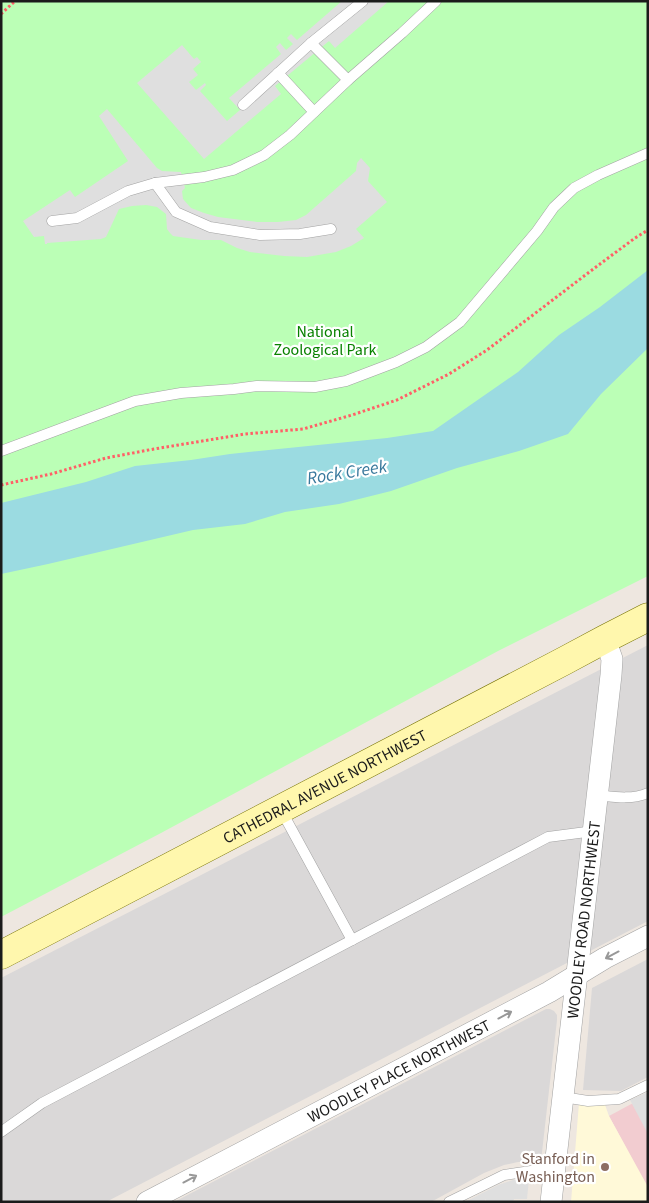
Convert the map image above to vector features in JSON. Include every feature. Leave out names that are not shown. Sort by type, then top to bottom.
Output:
[{"type":"street","name":"CATHEDRAL AVENUE NORTHWEST","points":[[1,955],[648,617]]},
{"type":"street","name":"WOODLEY ROAD NORTHWEST","points":[[551,1202],[612,668],[610,652],[605,639]]},
{"type":"street","name":"WOODLEY PLACE NORTHWEST","points":[[147,1202],[549,992],[648,936]]},
{"type":"lane","points":[[243,105],[312,43],[363,1]]},
{"type":"lane","points":[[52,221],[77,218],[128,191],[155,183],[204,177],[233,170],[264,155],[290,135],[436,1]]},
{"type":"lane","points":[[312,43],[348,80]]},
{"type":"lane","points":[[278,73],[314,112]]},
{"type":"lane","points":[[1,451],[110,410],[149,398],[257,386],[314,387],[346,381],[396,362],[426,348],[460,322],[554,207],[574,188],[648,153]]},
{"type":"lane","points":[[155,183],[176,212],[210,227],[260,234],[300,234],[331,228]]},
{"type":"lane","points":[[598,795],[625,798],[648,793]]},
{"type":"lane","points":[[280,810],[352,940]]},
{"type":"lane","points":[[1,1132],[42,1103],[548,837],[594,831]]},
{"type":"lane","points":[[563,1097],[588,1101],[619,1099],[648,1085]]},
{"type":"lane","points":[[449,1202],[504,1175],[554,1170]]},
{"type":"path","points":[[1,14],[15,1]]},
{"type":"shaded area","points":[[342,1],[389,1],[335,48],[329,41],[275,86],[281,94],[204,159],[137,83],[182,45],[194,59],[197,57],[201,62],[193,69],[198,75],[189,82],[196,90],[205,83],[206,85],[200,91],[227,121],[240,110],[229,98],[281,54],[276,47],[280,43],[286,50],[293,44],[287,38],[291,34],[297,40]]},
{"type":"shaded area","points":[[107,109],[157,168],[162,171],[181,172],[185,188],[182,191],[183,199],[191,208],[204,213],[218,217],[257,222],[296,220],[306,215],[356,171],[357,163],[361,158],[370,168],[368,181],[387,202],[356,229],[364,238],[336,252],[307,257],[250,252],[221,240],[201,240],[173,236],[167,229],[166,214],[157,207],[146,205],[119,209],[106,237],[101,239],[45,244],[44,236],[34,237],[23,221],[70,190],[75,197],[128,161],[99,116]]},
{"type":"shaded area","points":[[648,645],[648,921],[106,1202],[1,1202],[1,978]]},
{"type":"shaded area","points":[[648,959],[648,1077],[621,1091],[583,1090],[592,988]]},
{"type":"shaded area","points":[[546,1009],[554,1011],[557,1015],[557,1020],[541,1161],[504,1165],[484,1173],[431,1202],[174,1202]]},
{"type":"shaded area","points":[[648,1092],[648,1134],[630,1100]]},
{"type":"shaded area","points":[[648,1095],[648,1189],[609,1116]]},
{"type":"shaded area","name":"Stanford in Washington","points":[[604,1102],[609,1116],[648,1187],[648,1202],[571,1202],[579,1103]]},
{"type":"shaded area","points":[[529,1179],[527,1199],[514,1199],[513,1202],[486,1202],[486,1199],[484,1202],[465,1202],[498,1185],[513,1180]]},
{"type":"green space","name":"National Zoological Park","points":[[1,1],[648,1],[648,576],[498,651],[1,917]]},
{"type":"water","name":"Rock Creek","points":[[648,270],[648,348],[601,394],[568,434],[519,451],[457,468],[391,491],[339,504],[285,512],[245,524],[193,530],[1,574],[1,503],[86,482],[135,466],[387,438],[433,431],[518,372],[559,335],[600,307]]},
{"type":"place","name":"Stanford in Washington","points":[[605,1167]]}]
